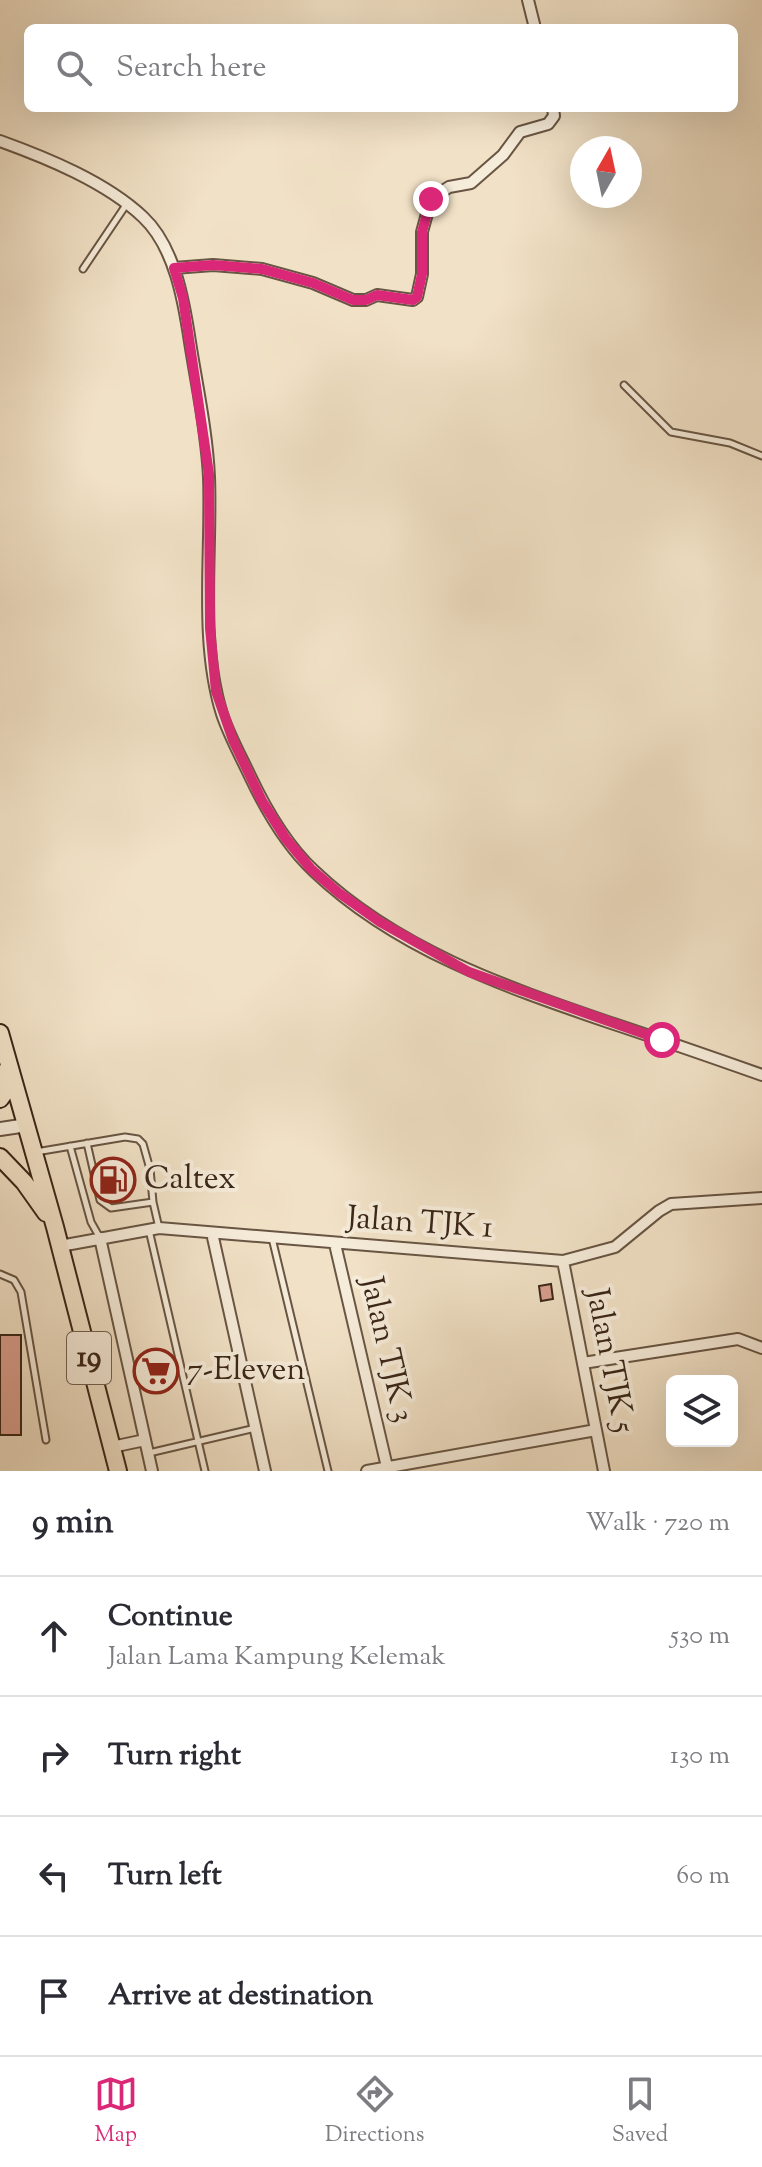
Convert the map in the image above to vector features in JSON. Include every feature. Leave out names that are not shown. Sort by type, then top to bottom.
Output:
[{"type":"main road","name":"19","points":[[0,1033],[35,1152],[118,1471]]},
{"type":"main road","points":[[0,1099],[7,1080],[8,1059]]},
{"type":"main road","points":[[0,1157],[24,1182],[55,1227]]},
{"type":"street","points":[[528,0],[534,24]]},
{"type":"street","points":[[174,268],[213,265],[262,269],[313,283],[353,300],[366,300],[377,295],[413,300],[417,297],[422,274],[422,232],[431,199],[449,187],[471,183],[503,155],[520,132],[548,124],[554,112]]},
{"type":"street","points":[[0,141],[84,178],[127,204],[145,218],[174,268],[183,298],[209,474],[210,628],[216,691],[233,740],[262,801],[286,839],[311,869],[339,893],[380,922],[469,972],[762,1075]]},
{"type":"street","points":[[0,1129],[27,1125]]},
{"type":"street","name":"Jalan TJK 1","points":[[60,1246],[154,1228],[563,1261],[615,1247],[671,1204],[762,1198]]},
{"type":"street","points":[[212,1233],[265,1471]]},
{"type":"street","points":[[100,1238],[152,1471]]},
{"type":"street","name":"Jalan TJK 3","points":[[335,1244],[387,1467]]},
{"type":"street","name":"Jalan TJK 5","points":[[563,1261],[604,1471]]},
{"type":"street","points":[[583,1363],[738,1339],[762,1348]]},
{"type":"street","points":[[367,1471],[596,1430]]},
{"type":"street","points":[[112,1447],[145,1440]]},
{"type":"lane","points":[[83,269],[127,204]]},
{"type":"lane","points":[[624,385],[671,432],[730,443],[762,456]]},
{"type":"lane","points":[[35,1152],[125,1137],[138,1139],[143,1144],[150,1169],[154,1228],[205,1471]]},
{"type":"lane","points":[[87,1143],[100,1200],[111,1208],[153,1202]]},
{"type":"lane","points":[[70,1146],[91,1222],[100,1238]]},
{"type":"lane","points":[[272,1238],[328,1471]]},
{"type":"lane","points":[[0,1274],[14,1280],[21,1292],[46,1440]]},
{"type":"lane","points":[[148,1453],[256,1428]]},
{"type":"building","points":[[551,1284],[553,1299],[541,1301],[539,1286]]},
{"type":"building","points":[[0,1335],[21,1335],[21,1435],[0,1435]]},
{"type":"place","name":"Caltex","points":[[113,1180]]},
{"type":"place","name":"7-Eleven","points":[[156,1371]]},
{"type":"route","points":[[431,199],[422,232],[422,274],[417,297],[413,300],[377,295],[366,300],[353,300],[313,283],[262,269],[213,265],[174,268],[183,298],[209,474],[211,662],[222,715],[262,801],[286,839],[311,869],[339,893],[380,922],[469,972],[662,1040]]}]
